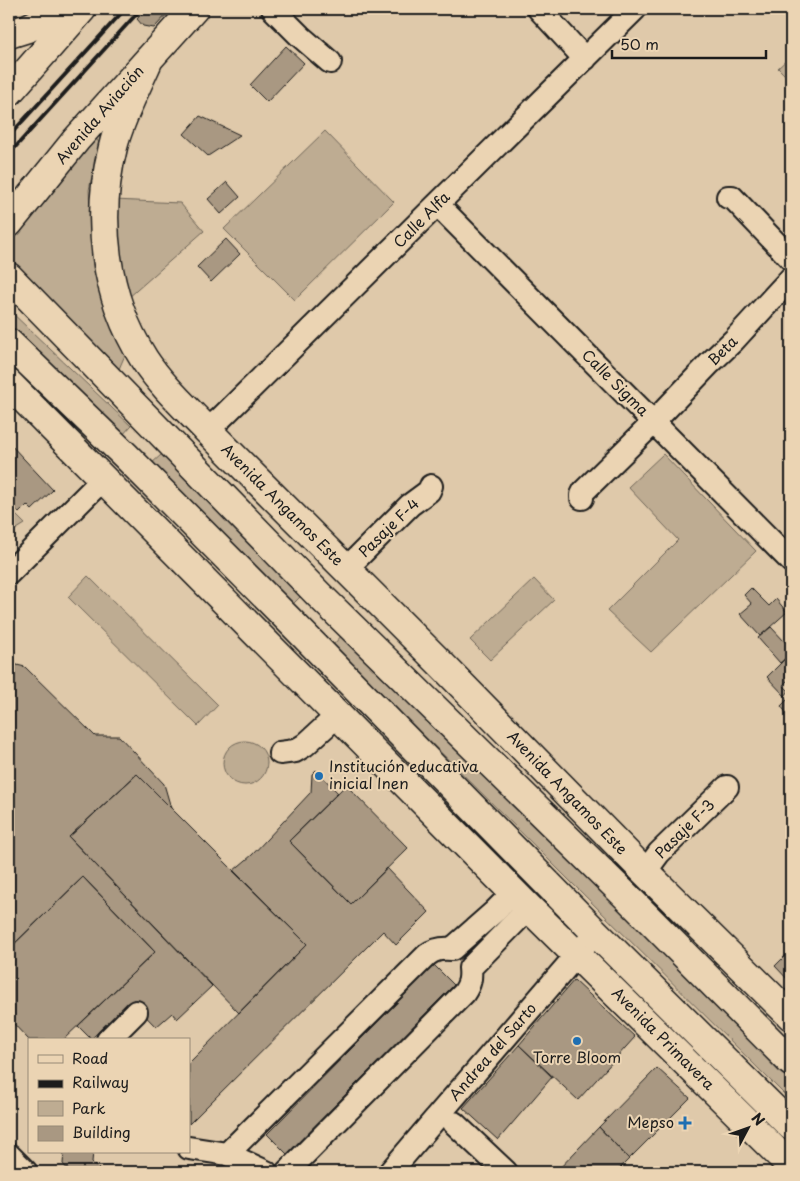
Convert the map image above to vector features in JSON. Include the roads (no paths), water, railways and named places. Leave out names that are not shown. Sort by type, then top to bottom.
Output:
[{"type":"main road","points":[[9,34],[28,28],[67,9]]},
{"type":"main road","points":[[9,92],[82,9]]},
{"type":"main road","name":"Avenida Aviación","points":[[9,223],[76,140],[194,9]]},
{"type":"main road","name":"Avenida Angamos Este","points":[[148,59],[119,127],[108,166],[104,197],[104,225],[109,271],[114,294],[144,358],[164,385],[211,435],[645,872]]},
{"type":"main road","name":"Avenida Angamos Este","points":[[9,278],[319,595],[626,896],[791,1062]]},
{"type":"main road","points":[[9,343],[126,456],[596,932]]},
{"type":"main road","points":[[9,384],[521,900],[577,954]]},
{"type":"main road","points":[[9,403],[37,412]]},
{"type":"main road","points":[[103,479],[155,428]]},
{"type":"main road","points":[[211,435],[215,488]]},
{"type":"main road","points":[[291,622],[330,582],[332,574],[330,560],[316,540]]},
{"type":"main road","points":[[645,872],[791,1016]]},
{"type":"main road","name":"Avenida Primavera","points":[[596,932],[791,1126]]},
{"type":"main road","name":"Avenida Primavera","points":[[577,954],[791,1166]]},
{"type":"street","points":[[273,9],[330,62]]},
{"type":"street","points":[[539,9],[585,59]]},
{"type":"street","name":"Calle Alfa","points":[[211,435],[221,418],[636,9]]},
{"type":"street","points":[[728,197],[732,197],[791,259]]},
{"type":"street","name":"Calle Sigma","points":[[438,205],[791,561]]},
{"type":"street","name":"Beta","points":[[582,498],[584,491],[734,340],[791,278]]},
{"type":"street","points":[[13,569],[103,479]]},
{"type":"street","name":"Pasaje F-4","points":[[346,569],[410,505],[429,491],[431,486]]},
{"type":"street","points":[[280,753],[295,751],[305,745],[338,714]]},
{"type":"street","name":"Pasaje F-3","points":[[645,872],[659,854],[727,787]]},
{"type":"street","points":[[452,949],[494,912],[521,900]]},
{"type":"street","points":[[470,968],[521,900]]},
{"type":"street","name":"Andrea del Sarto","points":[[390,1172],[596,932]]},
{"type":"street","points":[[227,1154],[427,955],[434,950],[443,948],[452,949],[460,953],[467,959],[471,977],[469,986],[464,993],[287,1172]]},
{"type":"street","points":[[110,1038],[136,1012]]},
{"type":"street","points":[[454,1123],[506,1172]]},
{"type":"street","points":[[190,1148],[227,1154],[266,1172]]},
{"type":"street","points":[[9,1156],[26,1172]]},
{"type":"railway","points":[[9,136],[125,9]]},
{"type":"railway","points":[[9,154],[141,9]]},
{"type":"place","name":"Institución educativa inicial Inen","points":[[319,776]]},
{"type":"place","name":"Torre Bloom","points":[[577,1041]]},
{"type":"place","name":"Mepso","points":[[685,1123]]}]
